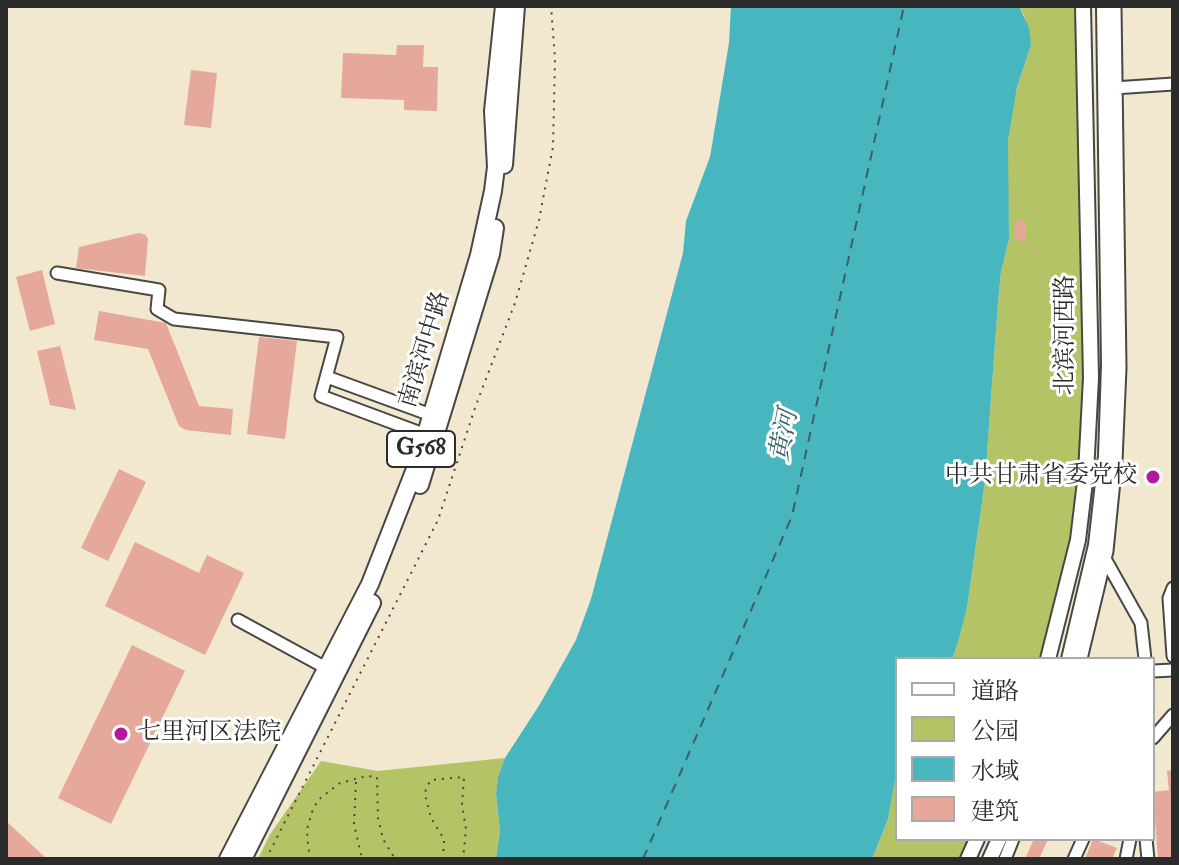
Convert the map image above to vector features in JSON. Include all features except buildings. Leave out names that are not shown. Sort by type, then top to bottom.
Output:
[{"type":"highway","name":"南滨河中路","points":[[228,859],[370,584],[426,435],[479,255],[493,191],[496,167],[493,111],[504,6]]},
{"type":"highway","name":"南滨河中路","points":[[243,859],[378,591],[428,465],[491,254],[504,168],[516,6]]},
{"type":"main road","name":"北滨河西路","points":[[1049,657],[1078,540],[1086,473],[1091,378],[1083,6]]},
{"type":"main road","name":"北滨河西路","points":[[1069,657],[1096,545],[1106,456],[1111,89],[1104,6]]},
{"type":"street","points":[[1081,657],[1105,559],[1116,461],[1120,368],[1111,89],[1115,6]]},
{"type":"street","points":[[1111,89],[1173,84]]},
{"type":"street","points":[[57,273],[159,290],[157,309],[174,319],[337,337],[321,396],[426,435]]},
{"type":"street","points":[[327,377],[431,415]]},
{"type":"street","points":[[1096,545],[1141,623],[1145,657]]},
{"type":"street","points":[[1173,588],[1169,598],[1173,656]]},
{"type":"street","points":[[238,620],[326,668]]},
{"type":"street","points":[[1155,736],[1173,715]]},
{"type":"path","points":[[312,859],[307,829],[318,800],[340,783],[367,776],[377,777],[378,818],[383,839],[395,859]]},
{"type":"path","points":[[443,859],[444,839],[431,818],[426,788],[431,780],[464,777],[462,805],[466,829],[463,859]]},
{"type":"path","points":[[356,781],[354,824],[362,859]]},
{"type":"green space","points":[[1019,6],[1084,6],[1086,473],[1048,657],[953,657],[967,608],[985,481],[998,302],[1009,239],[1009,126],[1017,87],[1031,45]]},
{"type":"green space","points":[[505,758],[496,794],[500,830],[496,859],[258,859],[269,836],[321,761],[378,771]]},
{"type":"green space","points":[[895,781],[895,841],[976,841],[968,859],[872,859],[888,819]]},
{"type":"water","name":"黄河","points":[[731,6],[1019,6],[1029,28],[1031,45],[1017,87],[1008,140],[1009,239],[998,302],[985,481],[967,608],[958,641],[953,657],[895,657],[895,781],[888,819],[872,859],[496,859],[500,830],[496,794],[498,777],[505,758],[576,640],[591,599],[683,253],[686,221],[710,157],[729,43]]},
{"type":"ferry route","points":[[643,859],[792,516],[904,6]]},
{"type":"place","name":"中共甘肃省委党校","points":[[1153,477]]},
{"type":"place","name":"七里河区法院","points":[[121,734]]}]
